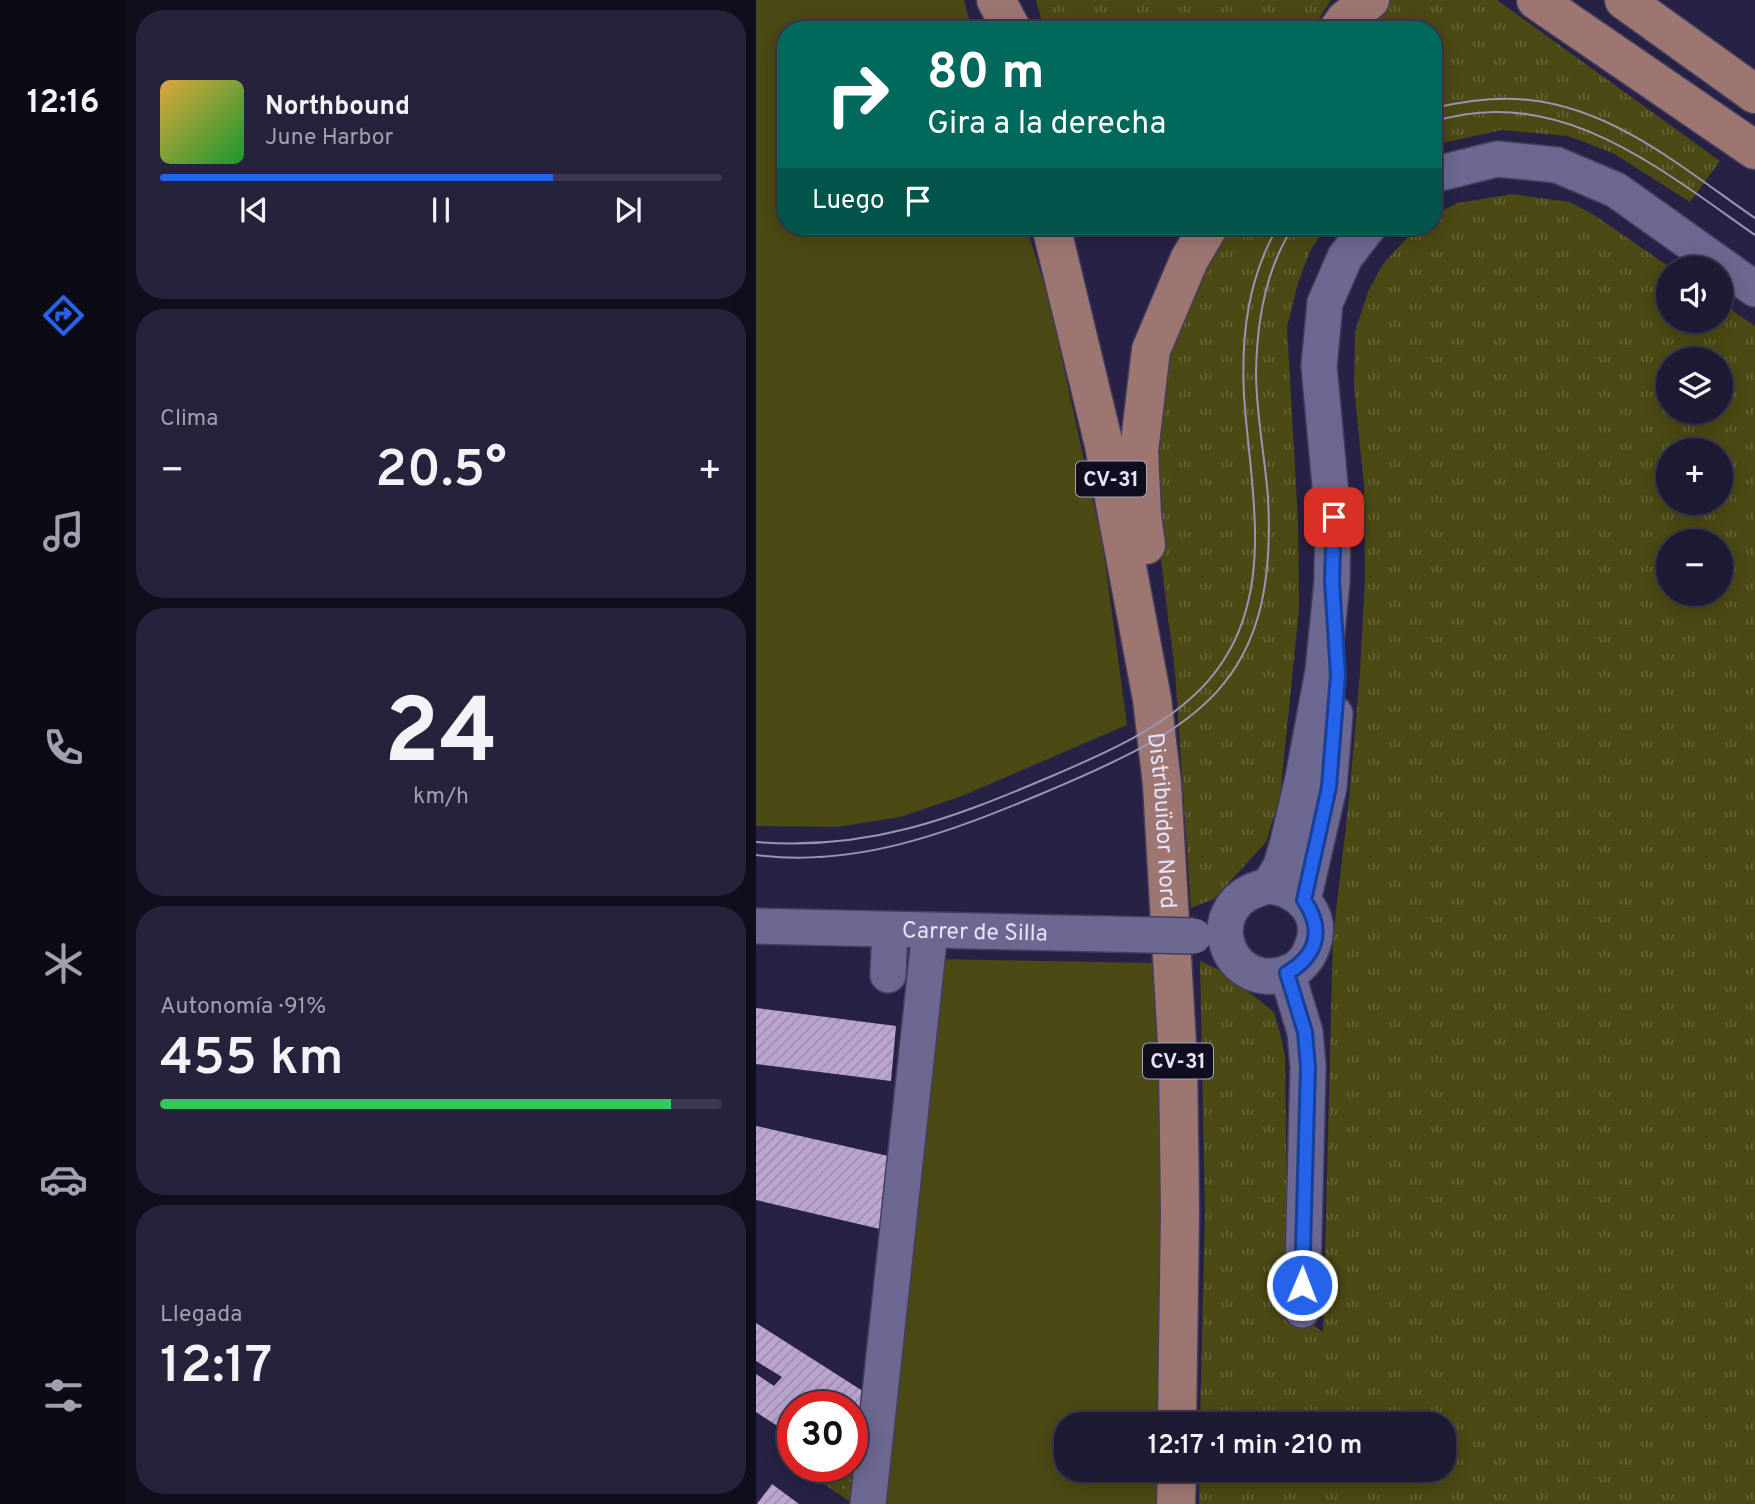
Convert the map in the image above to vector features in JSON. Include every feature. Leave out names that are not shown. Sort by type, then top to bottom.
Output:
[{"type":"main road","points":[[1536,0],[1755,150]]},
{"type":"main road","points":[[1623,0],[1755,94]]},
{"type":"main road","name":"Distribuïdor Nord","points":[[1053,235],[1104,445],[1152,699],[1168,876],[1178,1060],[1180,1212],[1177,1412]]},
{"type":"main road","points":[[1152,699],[1159,643],[1142,514],[1139,451],[1151,350],[1189,260],[1204,235]]},
{"type":"main road","points":[[1176,1504],[1177,1482]]},
{"type":"street","points":[[1442,173],[1497,159],[1557,165],[1616,190],[1755,289]]},
{"type":"street","points":[[1269,886],[1285,854],[1303,778],[1323,671],[1332,581],[1334,517],[1319,366],[1325,303],[1345,257],[1362,235]]},
{"type":"street","points":[[1304,900],[1329,787],[1338,675],[1332,581]]},
{"type":"street","points":[[1269,886],[1294,892],[1304,900],[1312,912],[1316,926],[1315,941],[1304,960],[1287,973],[1273,976],[1258,975],[1245,969],[1234,959],[1227,947],[1226,918],[1232,905],[1242,895],[1255,888],[1269,886]]},
{"type":"street","points":[[1194,936],[1226,918]]},
{"type":"street","name":"Carrer de Silla","points":[[756,926],[1194,936],[1234,959]]},
{"type":"street","points":[[888,975],[890,930]]},
{"type":"street","points":[[868,1504],[930,932]]},
{"type":"street","points":[[1287,973],[1305,1032],[1308,1067],[1302,1310]]},
{"type":"green space","points":[[756,0],[964,0],[970,21],[777,21],[777,235],[1029,235],[1048,296],[1103,546],[1127,725],[962,796],[900,817],[837,827],[756,826]]},
{"type":"green space","points":[[1036,0],[1331,0],[1318,21],[1042,21]]},
{"type":"green space","points":[[1386,0],[1497,0],[1720,161],[1690,202],[1613,153],[1568,136],[1502,130],[1442,143],[1442,21],[1366,21]]},
{"type":"green space","points":[[1512,194],[1570,202],[1594,215],[1656,258],[1656,333],[1733,333],[1733,311],[1755,326],[1755,1504],[1199,1504],[1199,1482],[1456,1482],[1456,1412],[1200,1412],[1205,1212],[1200,961],[1222,971],[1274,1012],[1285,1056],[1288,1307],[1323,1332],[1333,938],[1349,799],[1365,578],[1364,485],[1354,387],[1355,332],[1368,292],[1383,264],[1410,235],[1442,235],[1442,211],[1458,203]]},
{"type":"green space","points":[[1218,235],[1321,235],[1310,251],[1298,283],[1287,327],[1298,521],[1299,609],[1280,797],[1266,842],[1214,899],[1191,908],[1175,672],[1149,465],[1162,348]]},
{"type":"green space","points":[[934,959],[1157,963],[1164,1412],[1054,1412],[1054,1482],[1162,1482],[1161,1504],[869,1504]]},
{"type":"green space","points":[[820,1482],[857,1482],[854,1504]]},
{"type":"building","points":[[756,1008],[896,1026],[891,1081],[756,1064]]},
{"type":"building","points":[[756,1126],[897,1158],[880,1229],[756,1200]]},
{"type":"building","points":[[756,1323],[863,1391],[777,1391],[777,1426],[756,1412],[756,1374],[774,1386],[782,1377],[756,1361]]},
{"type":"building","points":[[772,1484],[799,1504],[757,1504]]},
{"type":"tram line","points":[[1442,106],[1481,100],[1517,99],[1561,106],[1591,116],[1649,145],[1755,218]]},
{"type":"tram line","points":[[1442,120],[1479,113],[1523,114],[1565,123],[1605,139],[1644,160],[1755,235]]},
{"type":"tram line","points":[[756,842],[835,842],[908,828],[979,806],[1094,758],[1132,739],[1166,718],[1196,694],[1220,665],[1239,632],[1250,591],[1255,524],[1244,395],[1244,351],[1253,287],[1274,235]]},
{"type":"tram line","points":[[756,855],[794,858],[867,851],[902,844],[972,821],[1041,794],[1144,746],[1184,721],[1217,691],[1242,656],[1259,614],[1268,562],[1268,498],[1257,404],[1257,353],[1261,314],[1269,277],[1288,235]]},
{"type":"route","points":[[1302,1285],[1308,1067],[1305,1032],[1287,973],[1300,966],[1315,941],[1316,926],[1312,912],[1304,900],[1329,787],[1338,675],[1332,581],[1334,517]]}]
